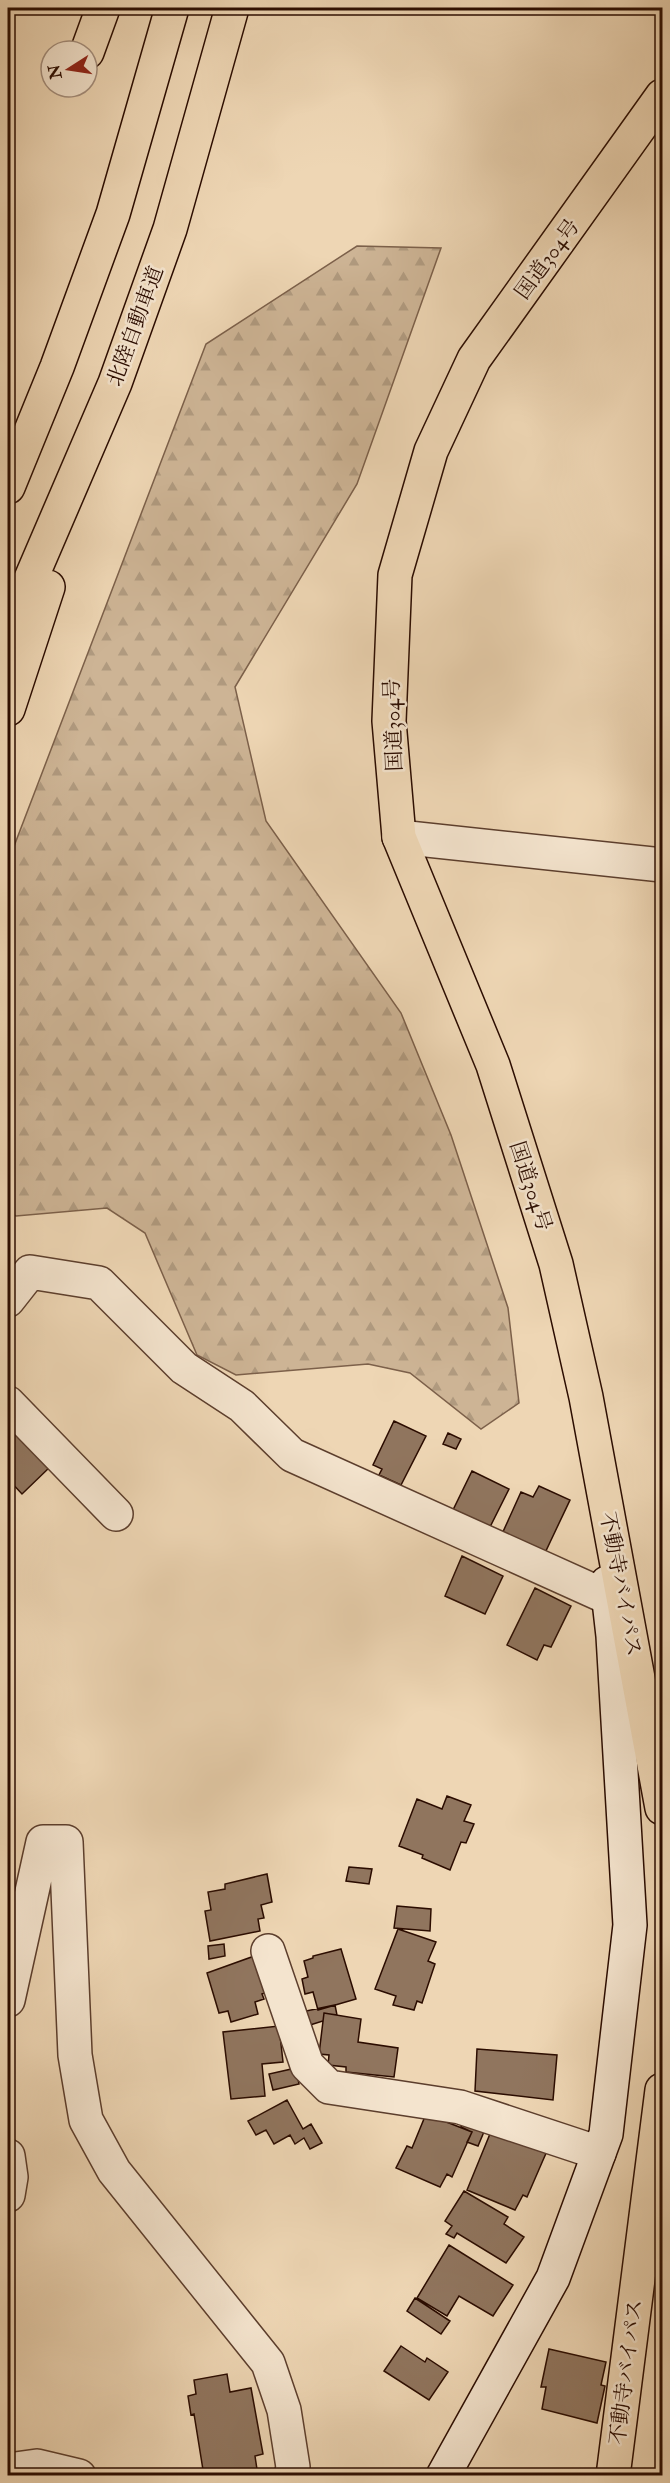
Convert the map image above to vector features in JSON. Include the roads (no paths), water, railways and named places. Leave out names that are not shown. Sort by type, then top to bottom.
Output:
[{"type":"highway","points":[[92,39],[103,8]]},
{"type":"highway","points":[[8,487],[57,367],[113,214],[172,8]]},
{"type":"highway","name":"北陸自動車道","points":[[8,632],[116,383],[170,229],[232,8]]},
{"type":"highway","name":"国道304号","points":[[586,1397],[556,1264],[493,1065],[399,837],[389,721],[395,575],[431,451],[474,359],[663,96]]},
{"type":"highway","points":[[8,709],[116,383]]},
{"type":"highway","name":"不動寺バイパス","points":[[586,1397],[663,1808]]},
{"type":"highway","name":"不動寺バイパス","points":[[613,2475],[663,2090]]},
{"type":"street","points":[[399,837],[663,865]]},
{"type":"street","points":[[8,1300],[30,1272],[99,1283],[183,1368],[242,1407],[292,1455],[609,1598]]},
{"type":"street","points":[[442,2475],[553,2278],[606,2134],[630,1925],[609,1598],[586,1397]]},
{"type":"street","points":[[8,1403],[116,1514]]},
{"type":"street","points":[[8,2000],[43,1842],[66,1842],[75,2055],[86,2120],[114,2171],[268,2363],[284,2410],[293,2467],[291,2475]]},
{"type":"street","points":[[268,1951],[307,2065],[329,2088],[460,2107],[599,2153]]},
{"type":"street","points":[[8,2156],[11,2177],[8,2195]]},
{"type":"street","points":[[8,2469],[36,2466],[79,2475]]}]
